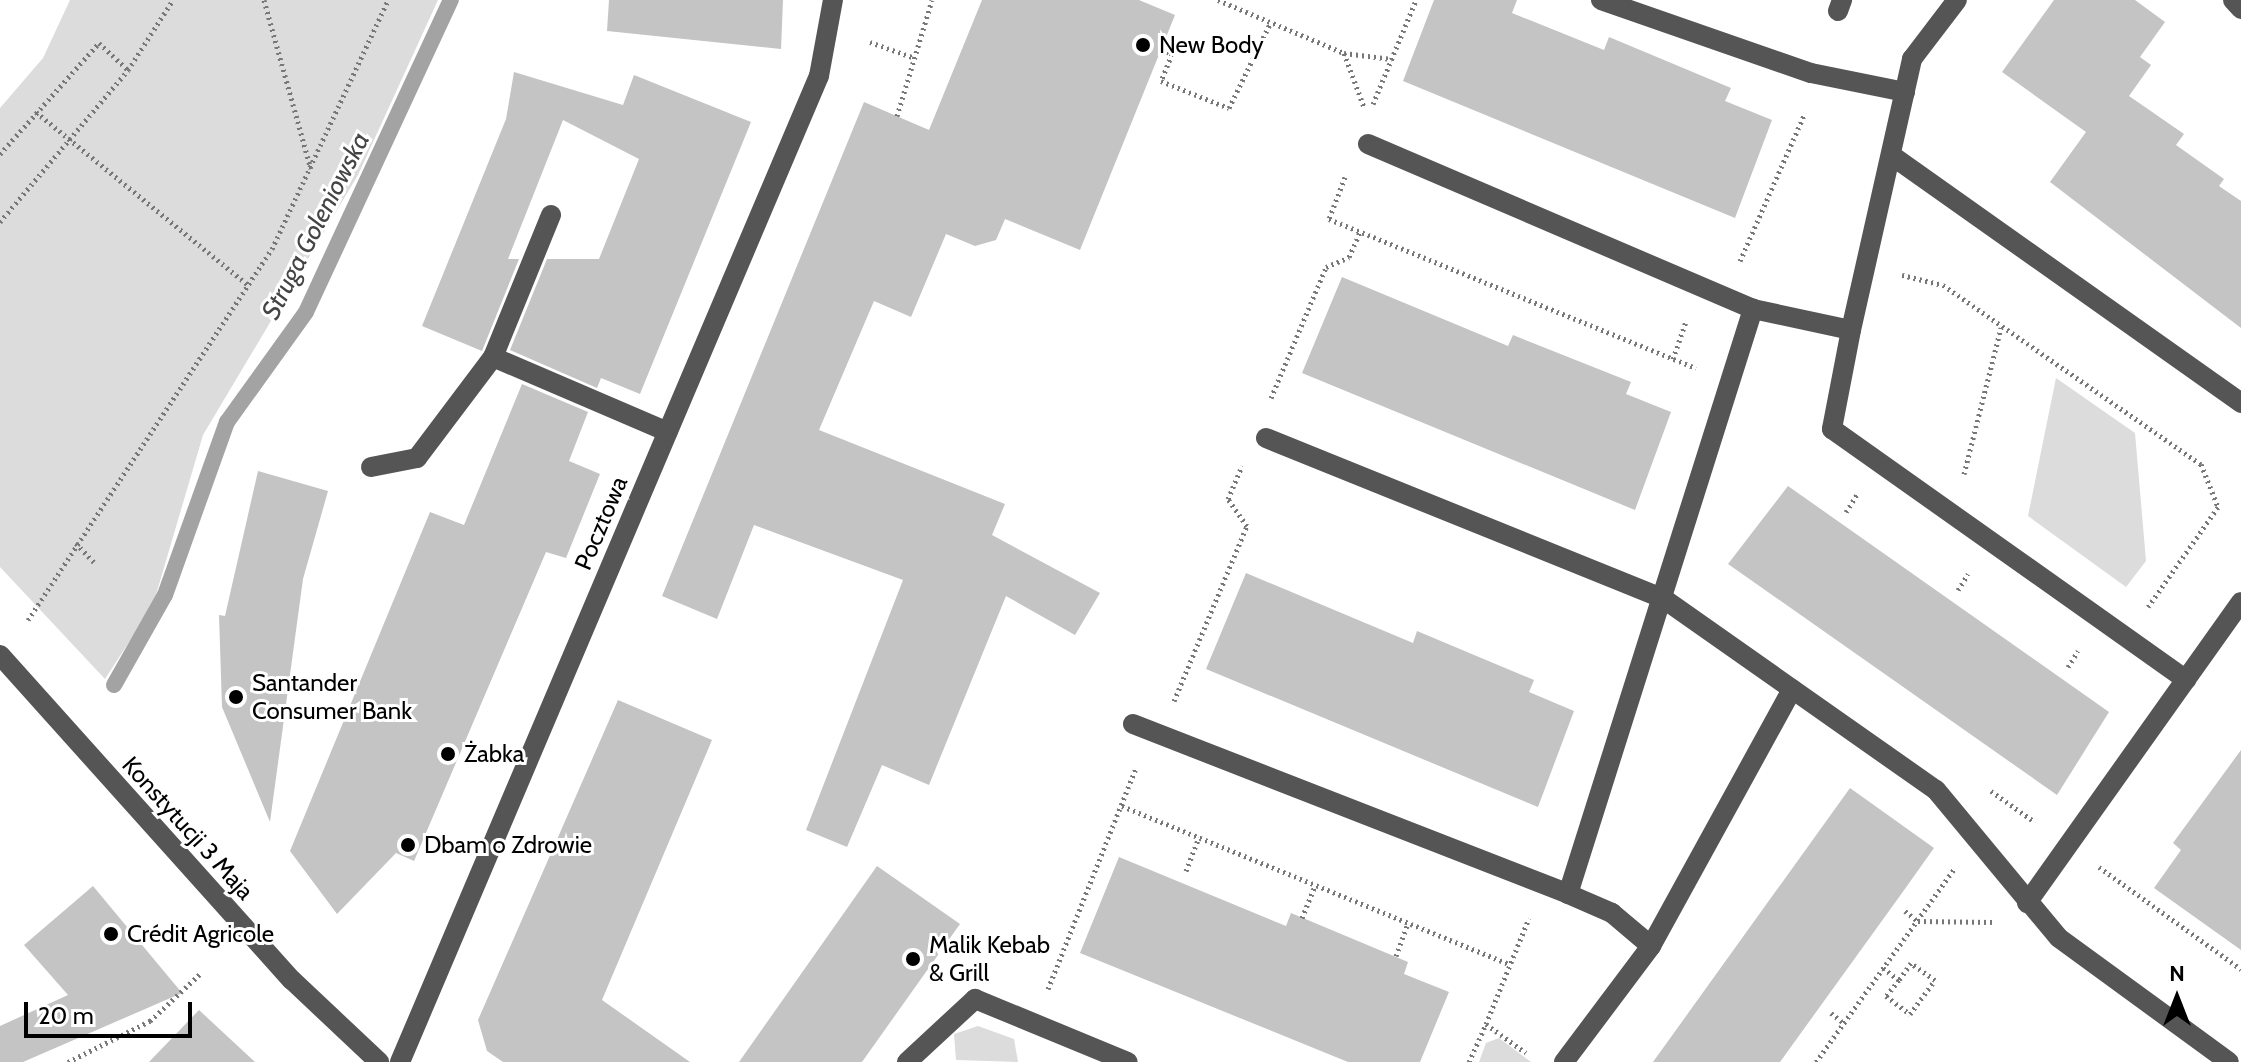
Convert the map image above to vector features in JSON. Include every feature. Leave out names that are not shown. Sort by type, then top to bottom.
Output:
[{"type":"street","name":"Pocztowa","points":[[400,1062],[826,58],[833,0]]},
{"type":"street","points":[[1601,0],[1822,75],[1905,92]]},
{"type":"street","points":[[1957,0],[1912,59],[1832,429],[2186,680]]},
{"type":"street","points":[[2233,0],[2241,9]]},
{"type":"street","points":[[1368,144],[1753,309],[1851,330]]},
{"type":"street","points":[[1891,155],[2241,403]]},
{"type":"street","points":[[371,467],[417,458],[493,357],[551,215]]},
{"type":"street","points":[[1568,894],[1664,599],[1753,309]]},
{"type":"street","points":[[493,357],[668,432]]},
{"type":"street","points":[[1266,438],[1664,599],[1936,790],[2059,938],[2229,1062]]},
{"type":"street","points":[[2027,903],[2241,602]]},
{"type":"street","name":"Konstytucji 3 Maja","points":[[0,655],[292,980],[379,1062]]},
{"type":"street","points":[[1564,1062],[1651,946],[1792,689]]},
{"type":"street","points":[[1133,724],[1568,894],[1612,913],[1651,946]]},
{"type":"street","points":[[914,1056],[975,999],[1128,1062]]},
{"type":"path","points":[[0,222],[128,70],[173,0]]},
{"type":"path","points":[[264,0],[311,169]]},
{"type":"path","points":[[28,620],[248,285],[311,169],[388,0]]},
{"type":"path","points":[[897,116],[932,0]]},
{"type":"path","points":[[1368,116],[1416,0]]},
{"type":"path","points":[[1162,49],[1172,54],[1161,81],[1229,108],[1271,22]]},
{"type":"path","points":[[870,42],[915,58]]},
{"type":"path","points":[[0,154],[99,43],[128,70]]},
{"type":"path","points":[[1344,53],[1392,59]]},
{"type":"path","points":[[1726,297],[1822,75]]},
{"type":"path","points":[[36,112],[248,285]]},
{"type":"path","points":[[1866,266],[1943,285],[2201,464],[2218,507],[2126,638]]},
{"type":"path","points":[[1938,505],[1966,471],[2001,328]]},
{"type":"path","points":[[76,543],[94,562]]},
{"type":"path","points":[[1034,1023],[1129,786]]},
{"type":"path","points":[[1122,806],[1510,964]]},
{"type":"path","points":[[1186,871],[1199,837]]},
{"type":"path","points":[[1816,1062],[1947,879]]},
{"type":"path","points":[[1302,918],[1315,885]]},
{"type":"path","points":[[1905,911],[1918,921],[2002,922]]},
{"type":"path","points":[[1469,1062],[1531,913]]},
{"type":"path","points":[[1396,956],[1408,923]]},
{"type":"path","points":[[1911,963],[1935,980],[1910,1014],[1886,996],[1899,980],[1911,963]]},
{"type":"path","points":[[1883,968],[1899,980]]},
{"type":"path","points":[[68,1062],[150,1021],[202,972]]},
{"type":"path","points":[[1831,1013],[1844,1023]]},
{"type":"path","points":[[1486,1024],[1538,1060]]},
{"type":"shaded area","points":[[70,0],[438,0],[358,175],[203,435],[153,605],[105,679],[0,567],[0,108],[43,58]]},
{"type":"shaded area","points":[[2056,378],[2135,433],[2146,561],[2126,587],[2028,516]]},
{"type":"shaded area","points":[[978,1026],[1014,1039],[1018,1062],[956,1060],[954,1034]]},
{"type":"shaded area","points":[[1499,1038],[1531,1062],[1479,1062],[1486,1043]]},
{"type":"building","points":[[609,0],[783,0],[781,49],[607,31]]},
{"type":"building","points":[[982,0],[1139,0],[1175,15],[1080,250],[1005,219],[996,240],[975,246],[946,234],[911,317],[874,301],[819,430],[1005,504],[992,535],[1100,593],[1075,635],[1006,596],[929,785],[882,765],[847,847],[806,830],[903,580],[754,525],[717,619],[662,596],[864,102],[929,130]]},
{"type":"building","points":[[1434,0],[1517,0],[1512,13],[1604,50],[1609,37],[1731,88],[1725,101],[1772,120],[1735,218],[1403,81]]},
{"type":"building","points":[[2054,0],[2135,0],[2165,22],[2140,57],[2151,65],[2129,96],[2184,134],[2176,145],[2224,179],[2219,186],[2241,201],[2241,328],[2050,182],[2086,132],[2002,72]]},
{"type":"building","points":[[514,72],[623,105],[634,75],[751,122],[640,394],[601,378],[597,388],[510,350],[547,259],[599,259],[639,159],[563,120],[508,259],[519,259],[482,351],[422,326],[506,119]]},
{"type":"building","points":[[1342,277],[1508,346],[1513,335],[1631,382],[1626,394],[1671,412],[1635,510],[1302,373]]},
{"type":"building","points":[[522,384],[588,412],[569,461],[600,474],[566,558],[546,552],[414,861],[396,853],[337,914],[290,851],[430,512],[464,525]]},
{"type":"building","points":[[258,471],[328,491],[303,579],[270,822],[222,707],[219,615],[225,616]]},
{"type":"building","points":[[1788,486],[2109,712],[2057,795],[1728,564]]},
{"type":"building","points":[[1246,573],[1413,643],[1417,631],[1534,680],[1529,692],[1574,711],[1538,807],[1206,669]]},
{"type":"building","points":[[618,700],[712,740],[602,1000],[690,1062],[503,1062],[487,1051],[478,1020]]},
{"type":"building","points":[[2241,750],[2241,950],[2154,888],[2181,850],[2173,843]]},
{"type":"building","points":[[1850,788],[1934,848],[1902,893],[1780,1062],[1653,1062]]},
{"type":"building","points":[[1119,857],[1286,926],[1291,913],[1408,962],[1404,974],[1449,992],[1420,1062],[1348,1062],[1080,953]]},
{"type":"building","points":[[877,866],[960,924],[862,1062],[739,1062]]},
{"type":"building","points":[[93,886],[182,993],[23,1062],[0,1062],[0,1026],[68,995],[24,945]]},
{"type":"building","points":[[199,1010],[255,1062],[149,1062]]},
{"type":"waterway","name":"Struga Goleniowska","points":[[114,685],[165,595],[227,422],[306,312],[451,0]]},
{"type":"place","name":"New Body","points":[[1143,45]]},
{"type":"place","name":"Santander Consumer Bank","points":[[236,697]]},
{"type":"place","name":"Żabka","points":[[448,754]]},
{"type":"place","name":"Dbam o Zdrowie","points":[[408,845]]},
{"type":"place","name":"Crédit Agricole","points":[[111,934]]},
{"type":"place","name":"Malik Kebab & Grill","points":[[913,959]]}]
